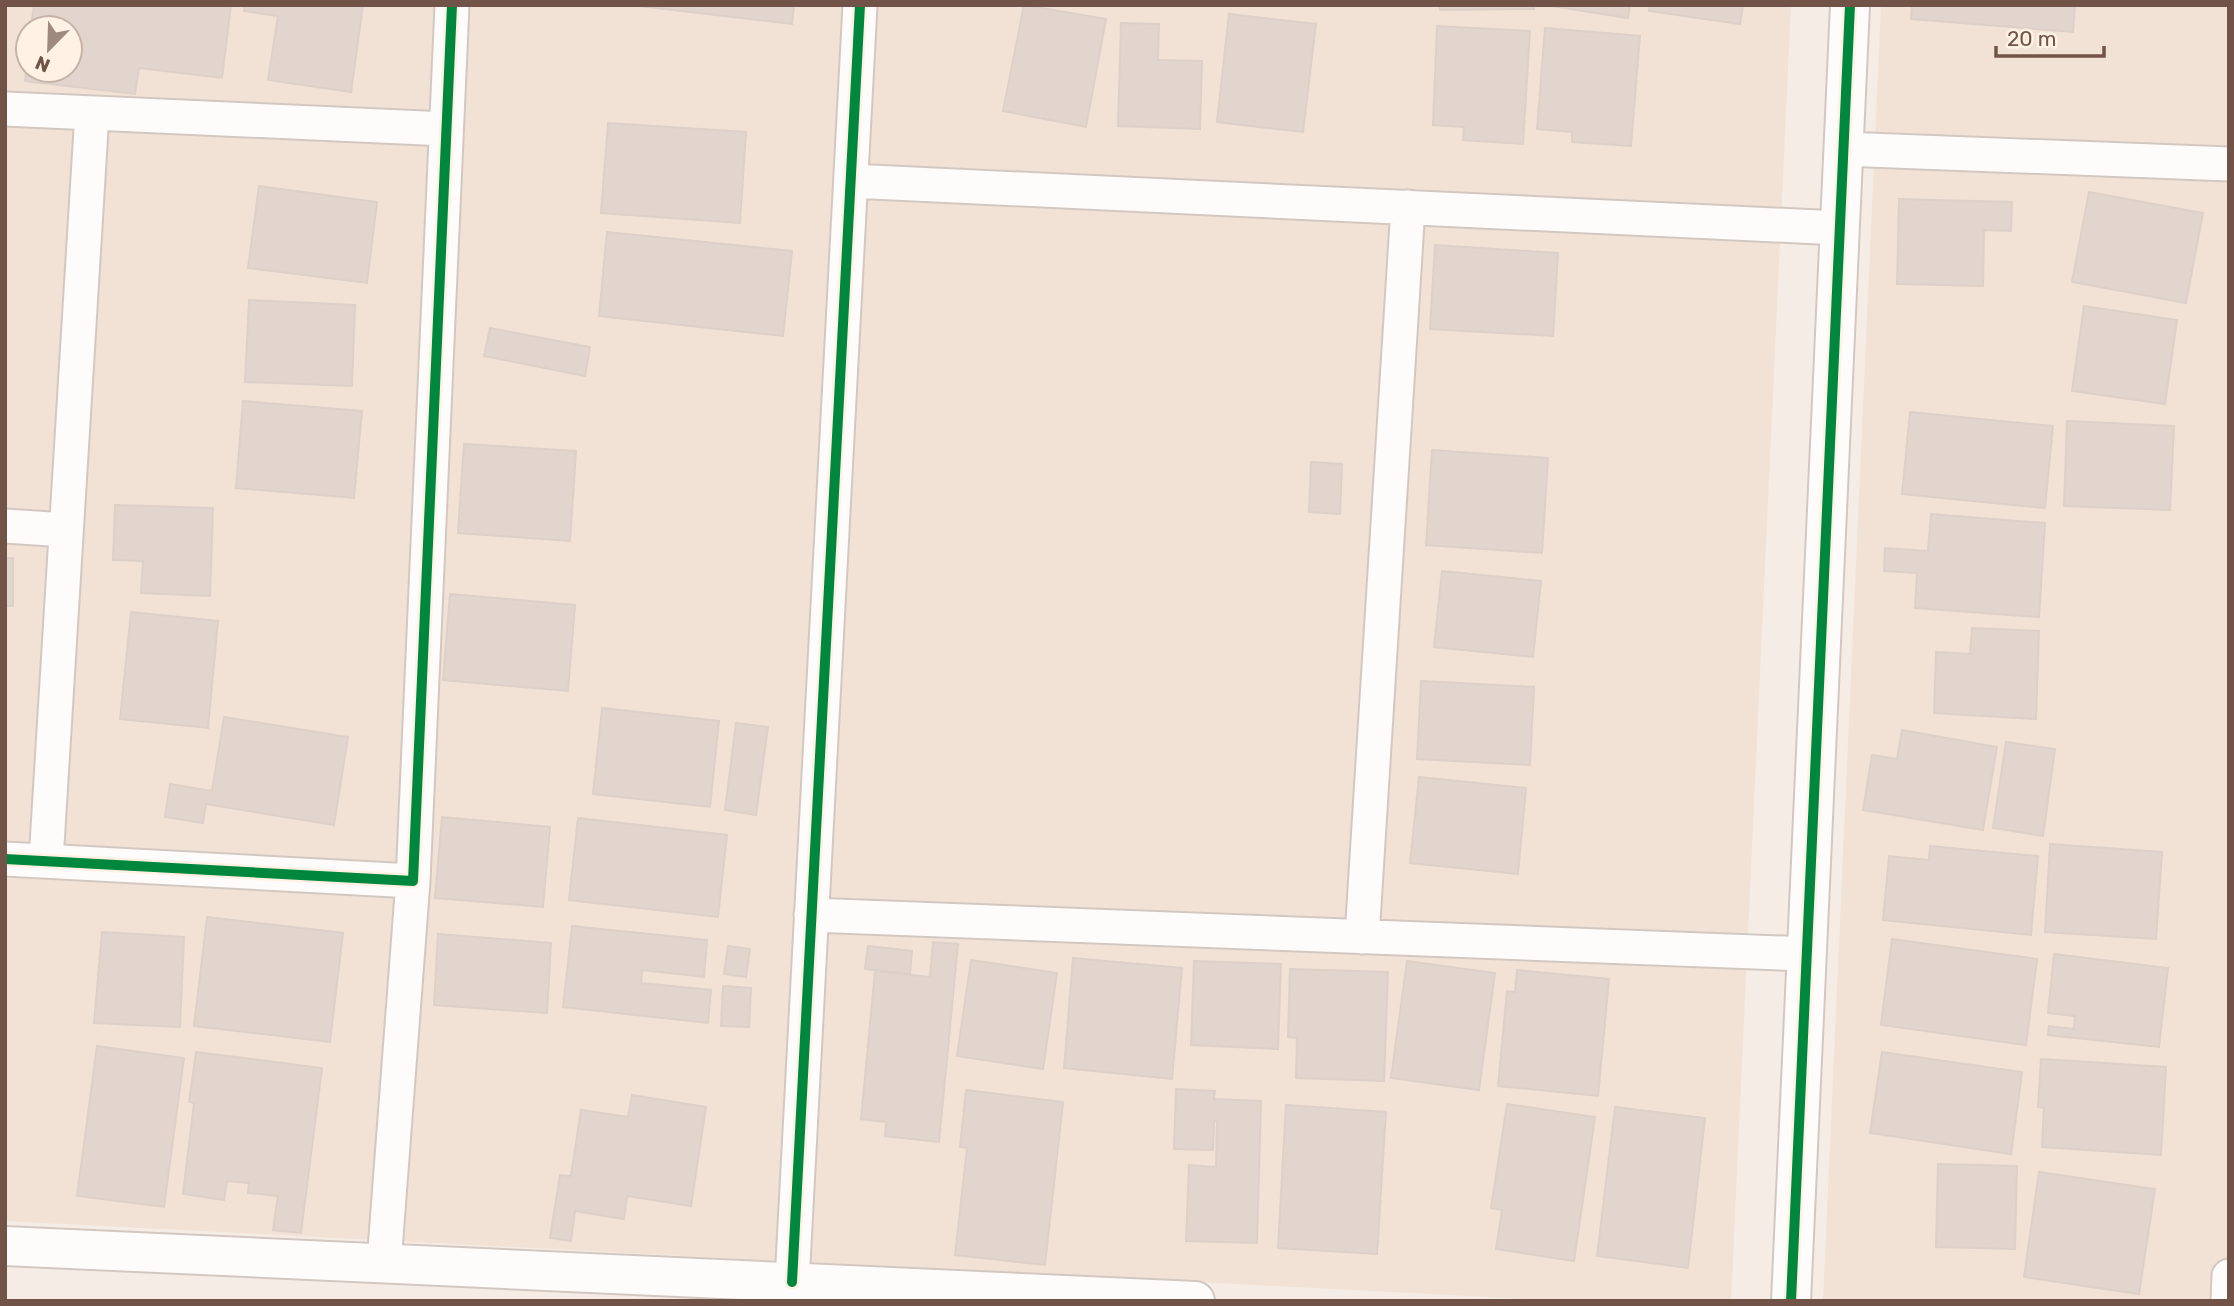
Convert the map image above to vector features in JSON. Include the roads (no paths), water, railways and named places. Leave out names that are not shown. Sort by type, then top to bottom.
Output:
[{"type":"street","points":[[384,1263],[413,881],[452,5]]},
{"type":"street","points":[[792,1282],[860,5]]},
{"type":"street","points":[[1791,1301],[1850,5]]},
{"type":"street","points":[[5,109],[446,129]]},
{"type":"street","points":[[46,861],[92,113]]},
{"type":"street","points":[[1843,149],[2229,164]]},
{"type":"street","points":[[851,181],[1839,228]]},
{"type":"street","points":[[1363,937],[1408,207]]},
{"type":"street","points":[[5,526],[66,530]]},
{"type":"street","points":[[5,859],[413,881]]},
{"type":"street","points":[[811,915],[1807,954]]},
{"type":"street","points":[[5,1246],[1195,1301]]},
{"type":"street","points":[[2228,1301],[2229,1276]]}]
